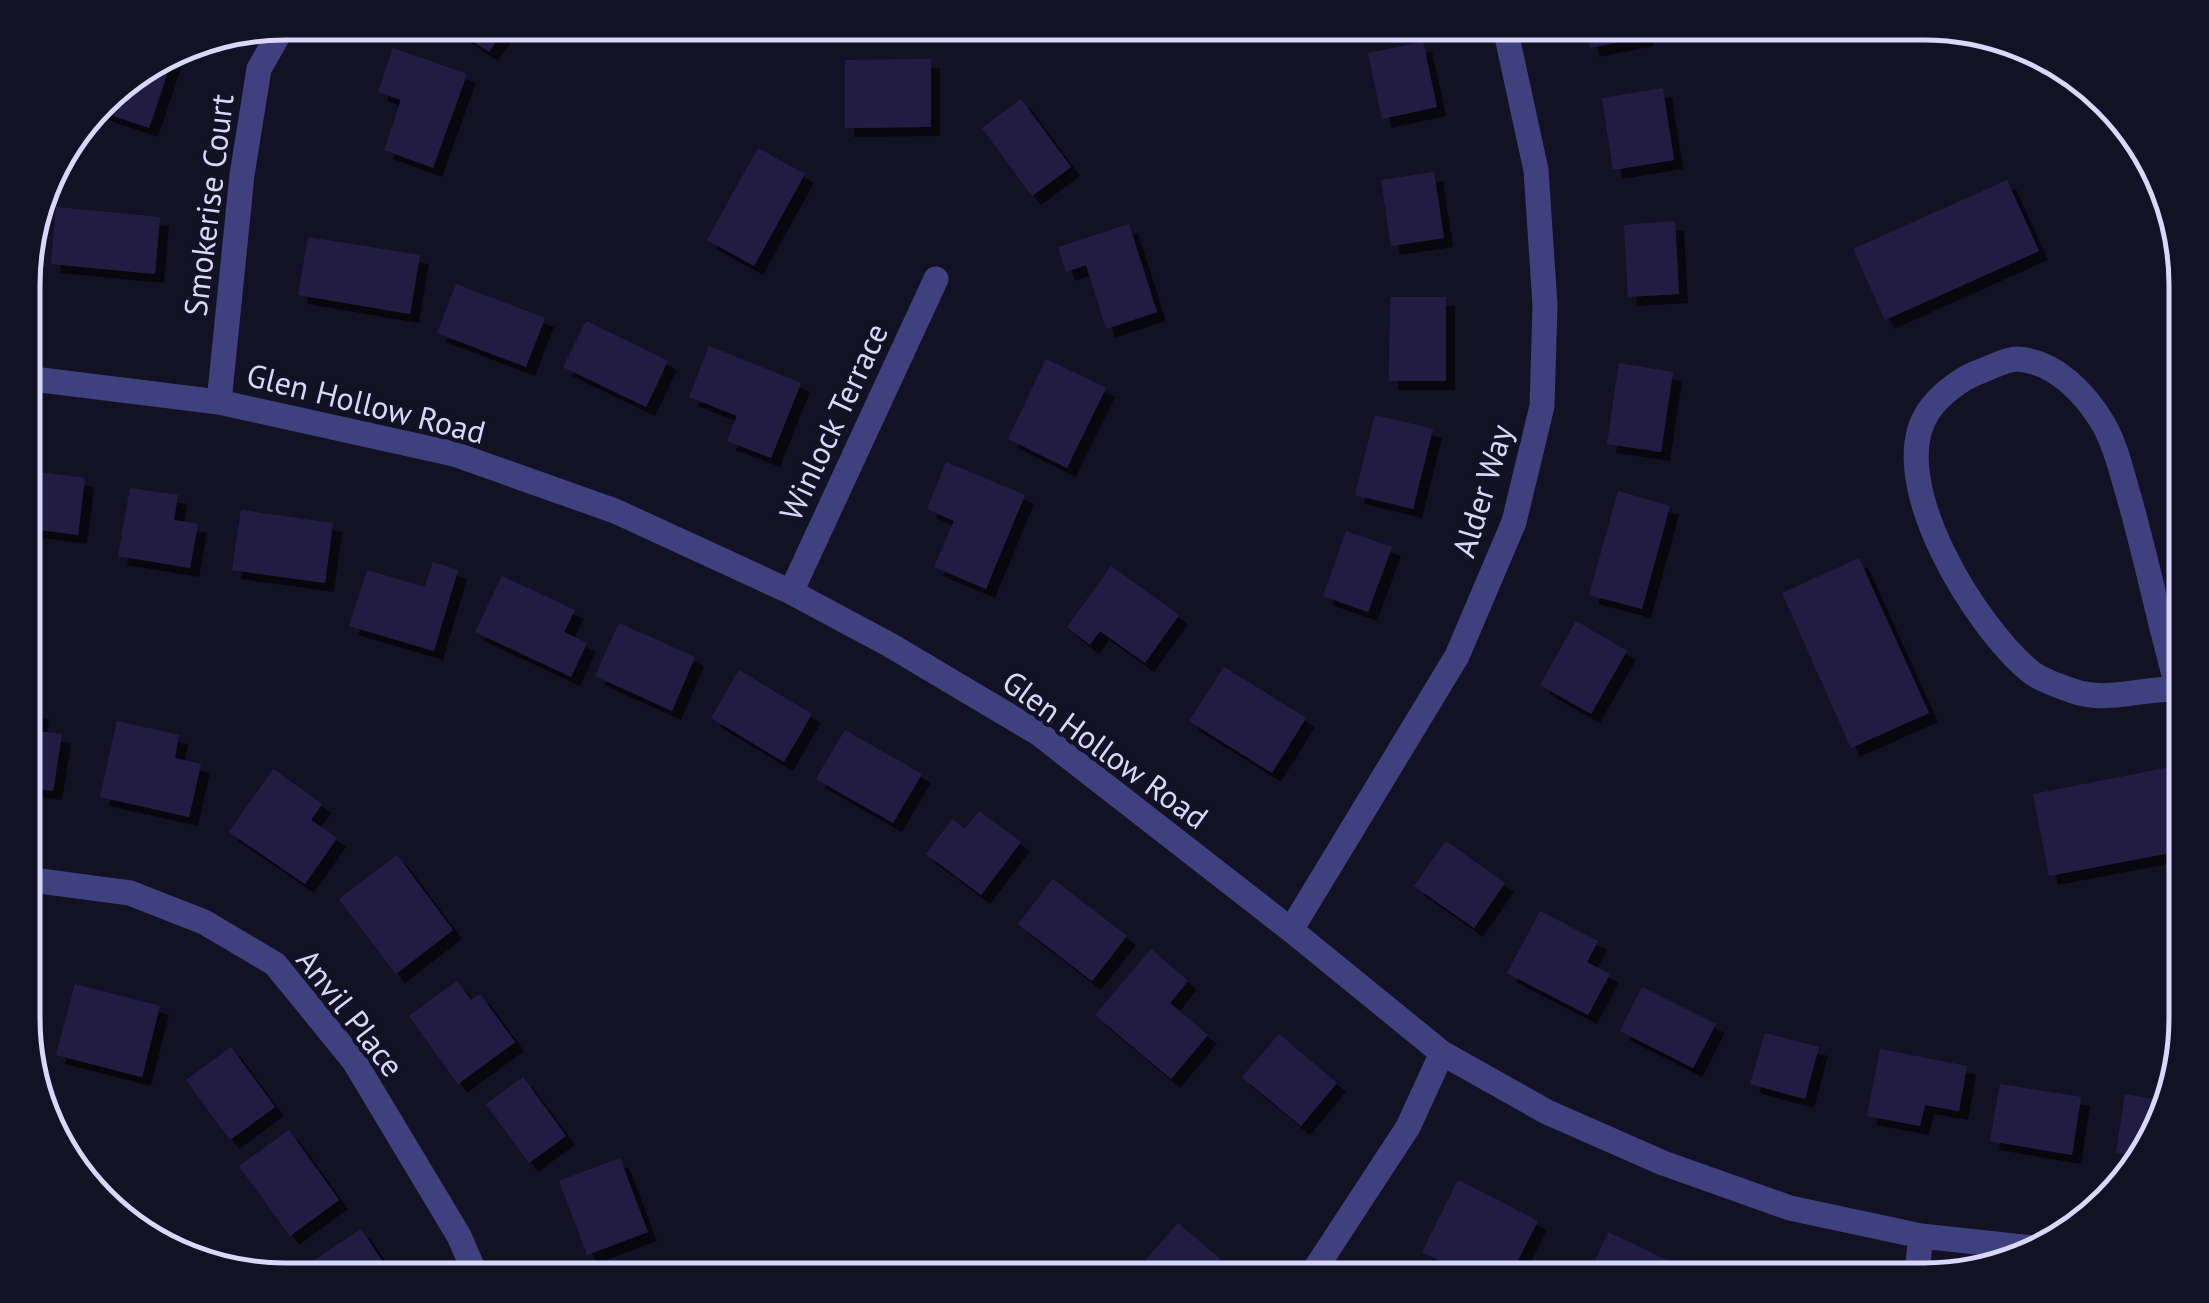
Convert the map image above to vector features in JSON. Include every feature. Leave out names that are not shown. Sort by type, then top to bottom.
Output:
[{"type":"street","name":"Alder Way","points":[[1291,930],[1457,656],[1514,522],[1533,445],[1542,406],[1545,305],[1536,170],[1508,40]]},
{"type":"street","name":"Smokerise Court","points":[[219,402],[242,174],[258,68],[274,41]]},
{"type":"street","name":"Winlock Terrace","points":[[791,592],[936,280]]},
{"type":"street","points":[[2168,637],[2106,426],[2077,390],[2051,367],[2014,358],[1963,378],[1927,413],[1916,453],[1923,502],[1936,540],[1964,593],[2033,674],[2078,693],[2131,695],[2168,691]]},
{"type":"street","name":"Glen Hollow Road","points":[[40,380],[219,402],[454,454],[615,510],[791,592],[1038,733],[1442,1053],[1547,1112],[1663,1164],[1790,1208],[1922,1236],[2013,1246]]},
{"type":"street","name":"Anvil Place","points":[[40,881],[130,893],[204,922],[274,964],[354,1060],[459,1236],[471,1263]]},
{"type":"street","points":[[1320,1262],[1408,1127],[1442,1053]]},
{"type":"street","points":[[1918,1262],[1922,1236]]},
{"type":"building","points":[[1588,40],[1629,40],[1590,48]]},
{"type":"building","points":[[472,41],[497,41],[489,52]]},
{"type":"building","points":[[1423,42],[1437,107],[1382,119],[1368,53]]},
{"type":"building","points":[[393,48],[467,74],[433,168],[384,150],[401,100],[378,92]]},
{"type":"building","points":[[931,59],[931,127],[845,128],[845,60]]},
{"type":"building","points":[[168,70],[149,128],[109,115]]},
{"type":"building","points":[[1663,88],[1674,160],[1613,170],[1602,98]]},
{"type":"building","points":[[1021,99],[1071,167],[1032,196],[982,128]]},
{"type":"building","points":[[758,148],[805,174],[754,266],[707,240]]},
{"type":"building","points":[[1434,172],[1444,238],[1391,246],[1381,180]]},
{"type":"building","points":[[2007,180],[2039,251],[1885,320],[1853,249]]},
{"type":"building","points":[[56,207],[160,217],[155,274],[51,264]]},
{"type":"building","points":[[1675,221],[1679,294],[1628,297],[1624,225]]},
{"type":"building","points":[[1129,224],[1157,312],[1106,329],[1086,265],[1066,272],[1058,247]]},
{"type":"building","points":[[308,237],[420,255],[410,314],[298,295]]},
{"type":"building","points":[[456,284],[545,318],[526,367],[437,333]]},
{"type":"building","points":[[1390,297],[1446,297],[1446,381],[1389,381]]},
{"type":"building","points":[[586,321],[668,361],[646,407],[563,367]]},
{"type":"building","points":[[709,346],[801,383],[771,458],[727,441],[737,416],[689,397]]},
{"type":"building","points":[[1046,359],[1106,388],[1067,468],[1008,439]]},
{"type":"building","points":[[1619,363],[1673,372],[1661,452],[1607,444]]},
{"type":"building","points":[[1375,415],[1433,429],[1413,509],[1355,495]]},
{"type":"building","points":[[946,462],[1025,495],[986,589],[934,567],[954,521],[927,509]]},
{"type":"building","points":[[40,472],[85,478],[78,535],[40,530]]},
{"type":"building","points":[[130,488],[178,495],[174,520],[198,524],[190,568],[118,556]]},
{"type":"building","points":[[1618,491],[1670,506],[1642,609],[1589,595]]},
{"type":"building","points":[[241,510],[333,523],[325,583],[232,570]]},
{"type":"building","points":[[1346,531],[1392,547],[1368,612],[1323,596]]},
{"type":"building","points":[[1859,558],[1929,713],[1851,748],[1782,593]]},
{"type":"building","points":[[433,562],[458,570],[434,651],[349,626],[367,570],[425,587]]},
{"type":"building","points":[[1111,566],[1179,615],[1145,663],[1100,631],[1090,645],[1067,627]]},
{"type":"building","points":[[502,576],[575,610],[564,632],[587,643],[571,677],[475,632]]},
{"type":"building","points":[[1576,621],[1627,651],[1591,714],[1540,685]]},
{"type":"building","points":[[619,623],[695,657],[672,711],[595,676]]},
{"type":"building","points":[[1224,667],[1306,718],[1272,773],[1189,721]]},
{"type":"building","points":[[739,670],[812,714],[784,762],[711,718]]},
{"type":"building","points":[[117,721],[179,735],[175,758],[201,764],[189,817],[100,797]]},
{"type":"building","points":[[845,730],[922,774],[893,823],[816,779]]},
{"type":"building","points":[[40,731],[62,734],[53,791],[40,789]]},
{"type":"building","points":[[2168,768],[2168,853],[2049,876],[2033,794]]},
{"type":"building","points":[[273,769],[322,804],[311,820],[337,838],[305,884],[229,832]]},
{"type":"building","points":[[979,811],[1021,842],[981,895],[926,854],[952,819],[965,829]]},
{"type":"building","points":[[1446,841],[1505,883],[1474,928],[1414,886]]},
{"type":"building","points":[[397,855],[453,930],[396,974],[339,899]]},
{"type":"building","points":[[1053,879],[1127,936],[1092,981],[1018,924]]},
{"type":"building","points":[[1540,911],[1598,941],[1587,962],[1610,974],[1588,1015],[1507,973]]},
{"type":"building","points":[[1151,949],[1188,981],[1170,1003],[1208,1035],[1171,1079],[1095,1015]]},
{"type":"building","points":[[457,981],[471,1000],[480,994],[515,1042],[458,1084],[409,1016]]},
{"type":"building","points":[[75,984],[160,1006],[142,1077],[56,1055]]},
{"type":"building","points":[[1642,987],[1716,1024],[1693,1068],[1620,1031]]},
{"type":"building","points":[[1765,1033],[1819,1047],[1805,1099],[1750,1084]]},
{"type":"building","points":[[1279,1034],[1337,1083],[1301,1126],[1242,1077]]},
{"type":"building","points":[[231,1047],[275,1107],[230,1140],[186,1080]]},
{"type":"building","points":[[1880,1049],[1967,1066],[1959,1111],[1925,1105],[1920,1126],[1867,1116]]},
{"type":"building","points":[[523,1077],[566,1136],[529,1163],[486,1104]]},
{"type":"building","points":[[2000,1084],[2081,1097],[2072,1155],[1990,1141]]},
{"type":"building","points":[[2125,1094],[2155,1099],[2127,1155],[2116,1153]]},
{"type":"building","points":[[289,1130],[339,1200],[290,1236],[239,1166]]},
{"type":"building","points":[[620,1158],[648,1232],[587,1255],[559,1181]]},
{"type":"building","points":[[1458,1180],[1538,1221],[1517,1262],[1443,1262],[1422,1252]]},
{"type":"building","points":[[1178,1223],[1220,1259],[1217,1262],[1143,1262]]},
{"type":"building","points":[[361,1229],[384,1263],[310,1263]]},
{"type":"building","points":[[1608,1232],[1671,1262],[1594,1262]]}]
